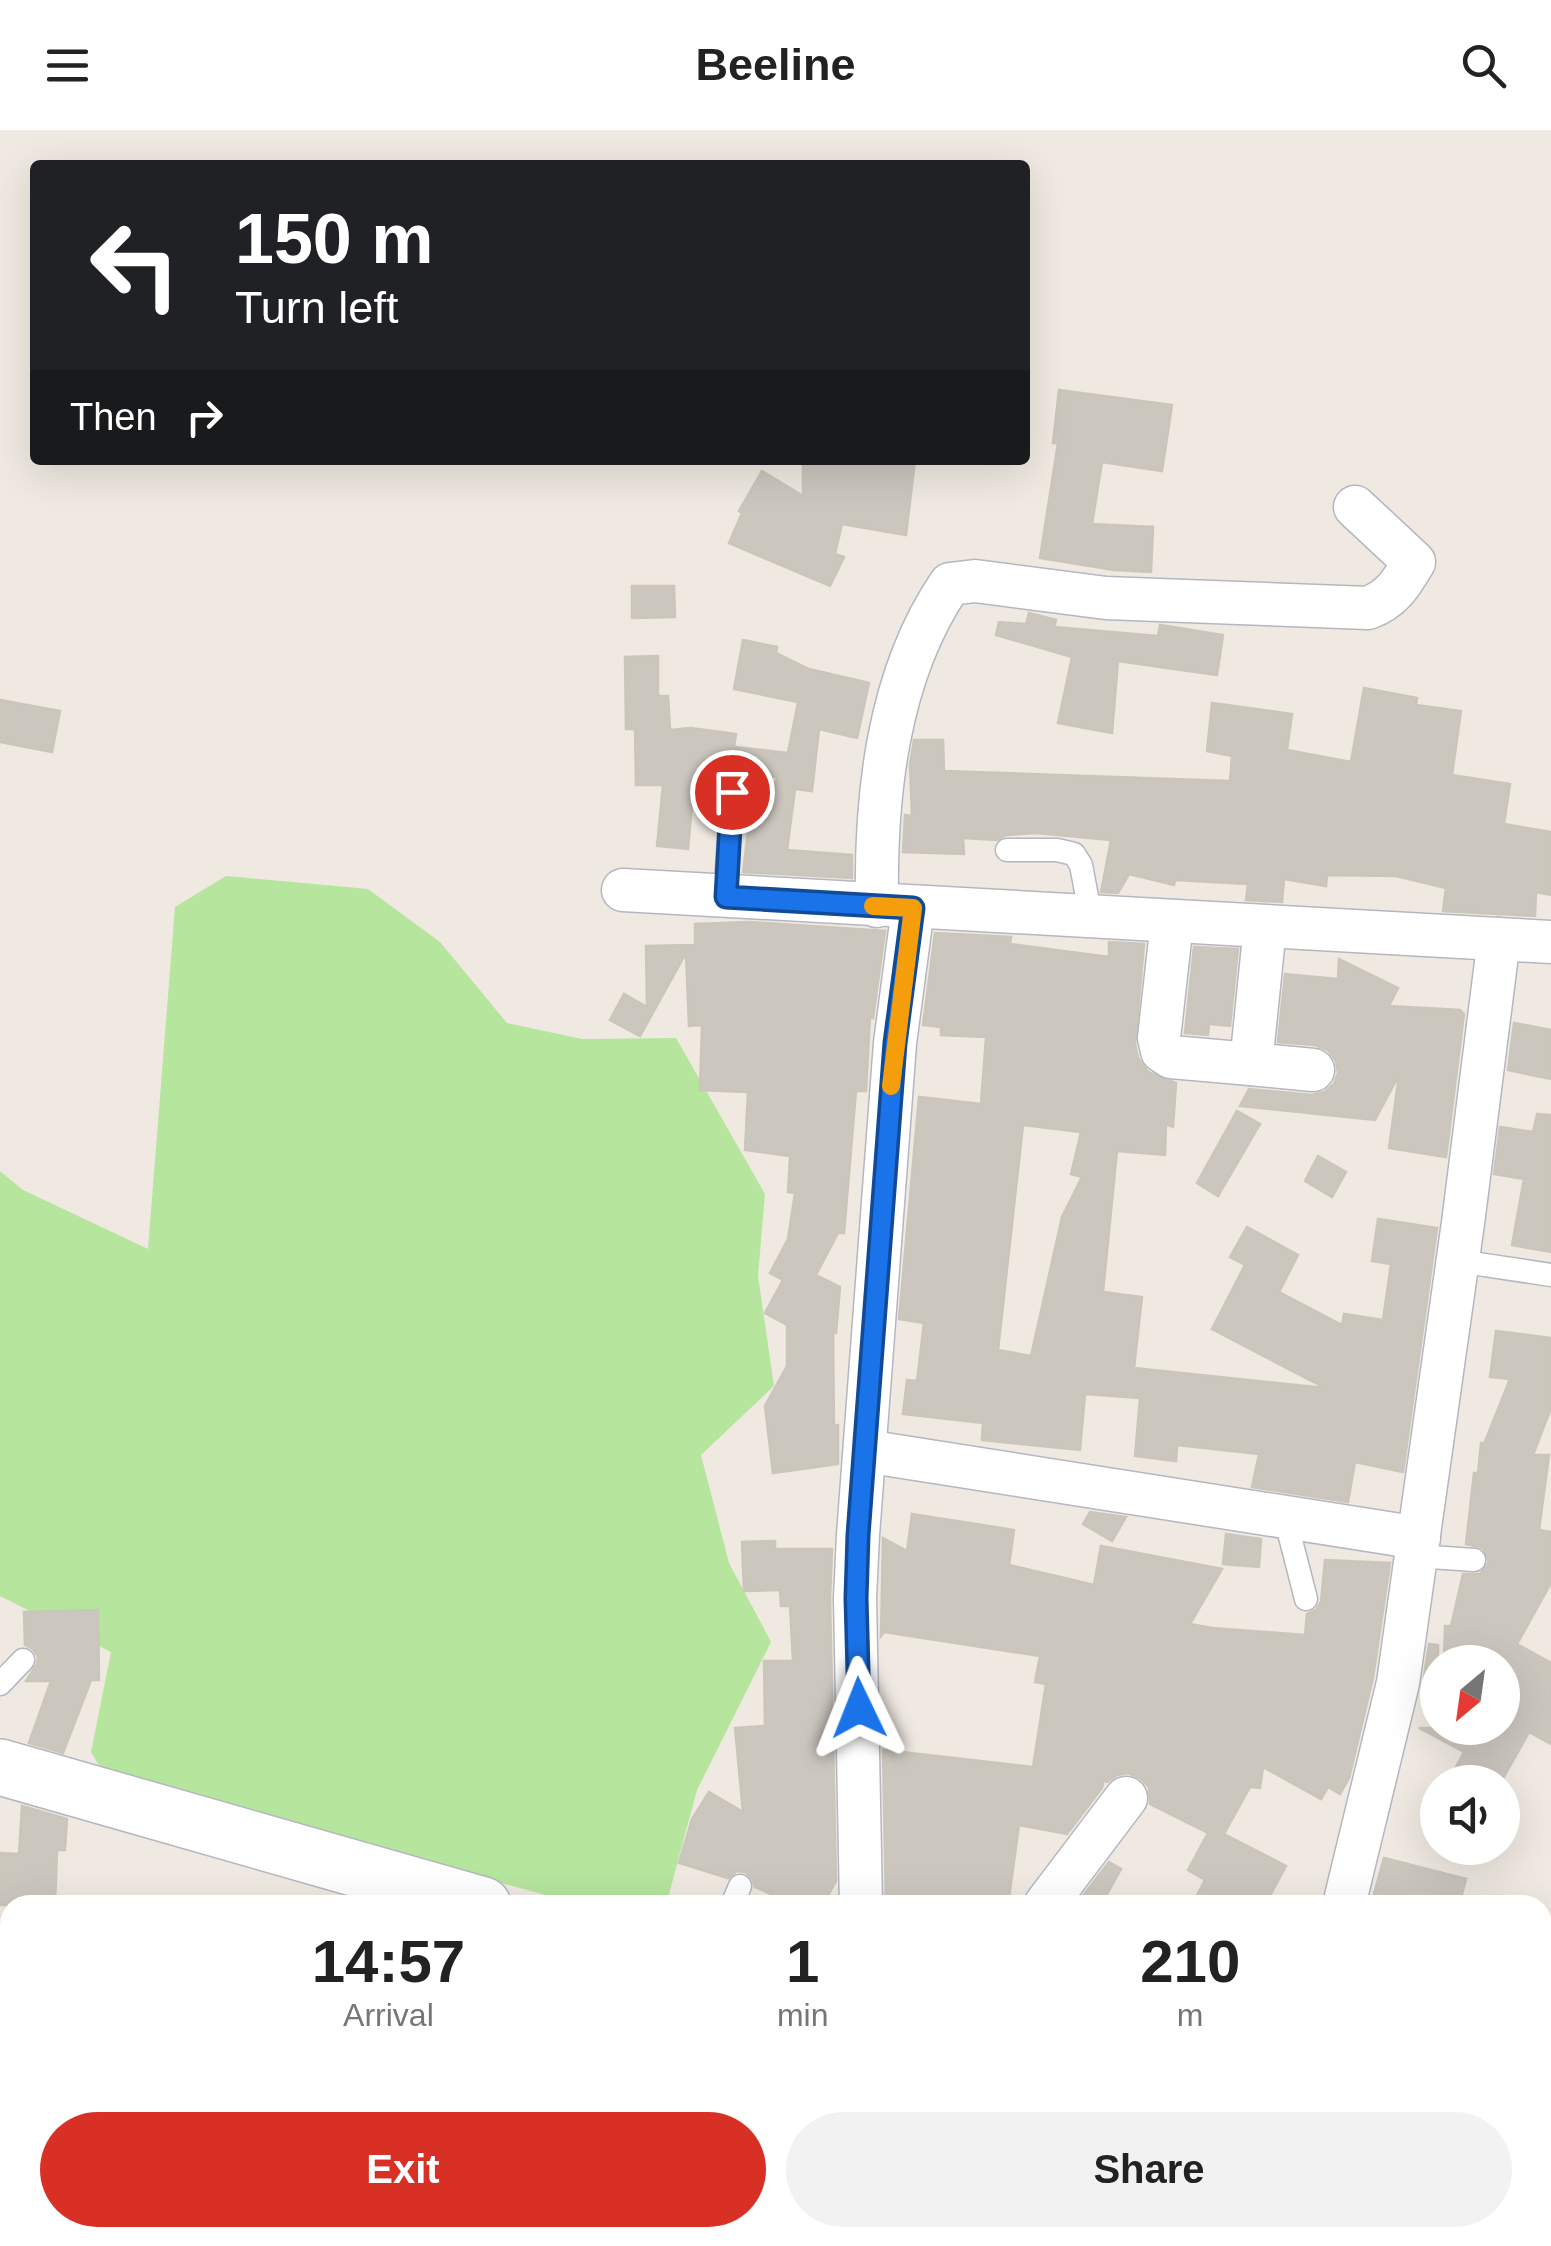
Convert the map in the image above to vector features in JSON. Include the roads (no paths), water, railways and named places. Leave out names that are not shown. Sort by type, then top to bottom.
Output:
[{"type":"main road","points":[[0,1767],[448,1895]]},
{"type":"street","points":[[862,1895],[856,1598],[895,1043],[895,907],[876,837],[880,784],[917,648],[950,584],[974,581],[1146,600],[1368,608],[1384,602],[1400,587],[1414,562],[1355,507]]},
{"type":"street","points":[[624,890],[1551,942]]},
{"type":"street","points":[[1172,922],[1158,1038],[1162,1051],[1171,1057],[1312,1070]]},
{"type":"street","points":[[1251,1064],[1266,927]]},
{"type":"street","points":[[1346,1895],[1398,1683],[1499,938]]},
{"type":"street","points":[[865,1450],[1285,1517],[1417,1547]]},
{"type":"street","points":[[1053,1895],[1126,1798]]},
{"type":"lane","points":[[726,897],[732,792]]},
{"type":"lane","points":[[1007,850],[1074,854],[1082,866],[1091,918]]},
{"type":"lane","points":[[1458,1261],[1551,1275]]},
{"type":"lane","points":[[1285,1517],[1306,1599]]},
{"type":"lane","points":[[1417,1547],[1474,1560]]},
{"type":"lane","points":[[0,1684],[22,1660]]}]
